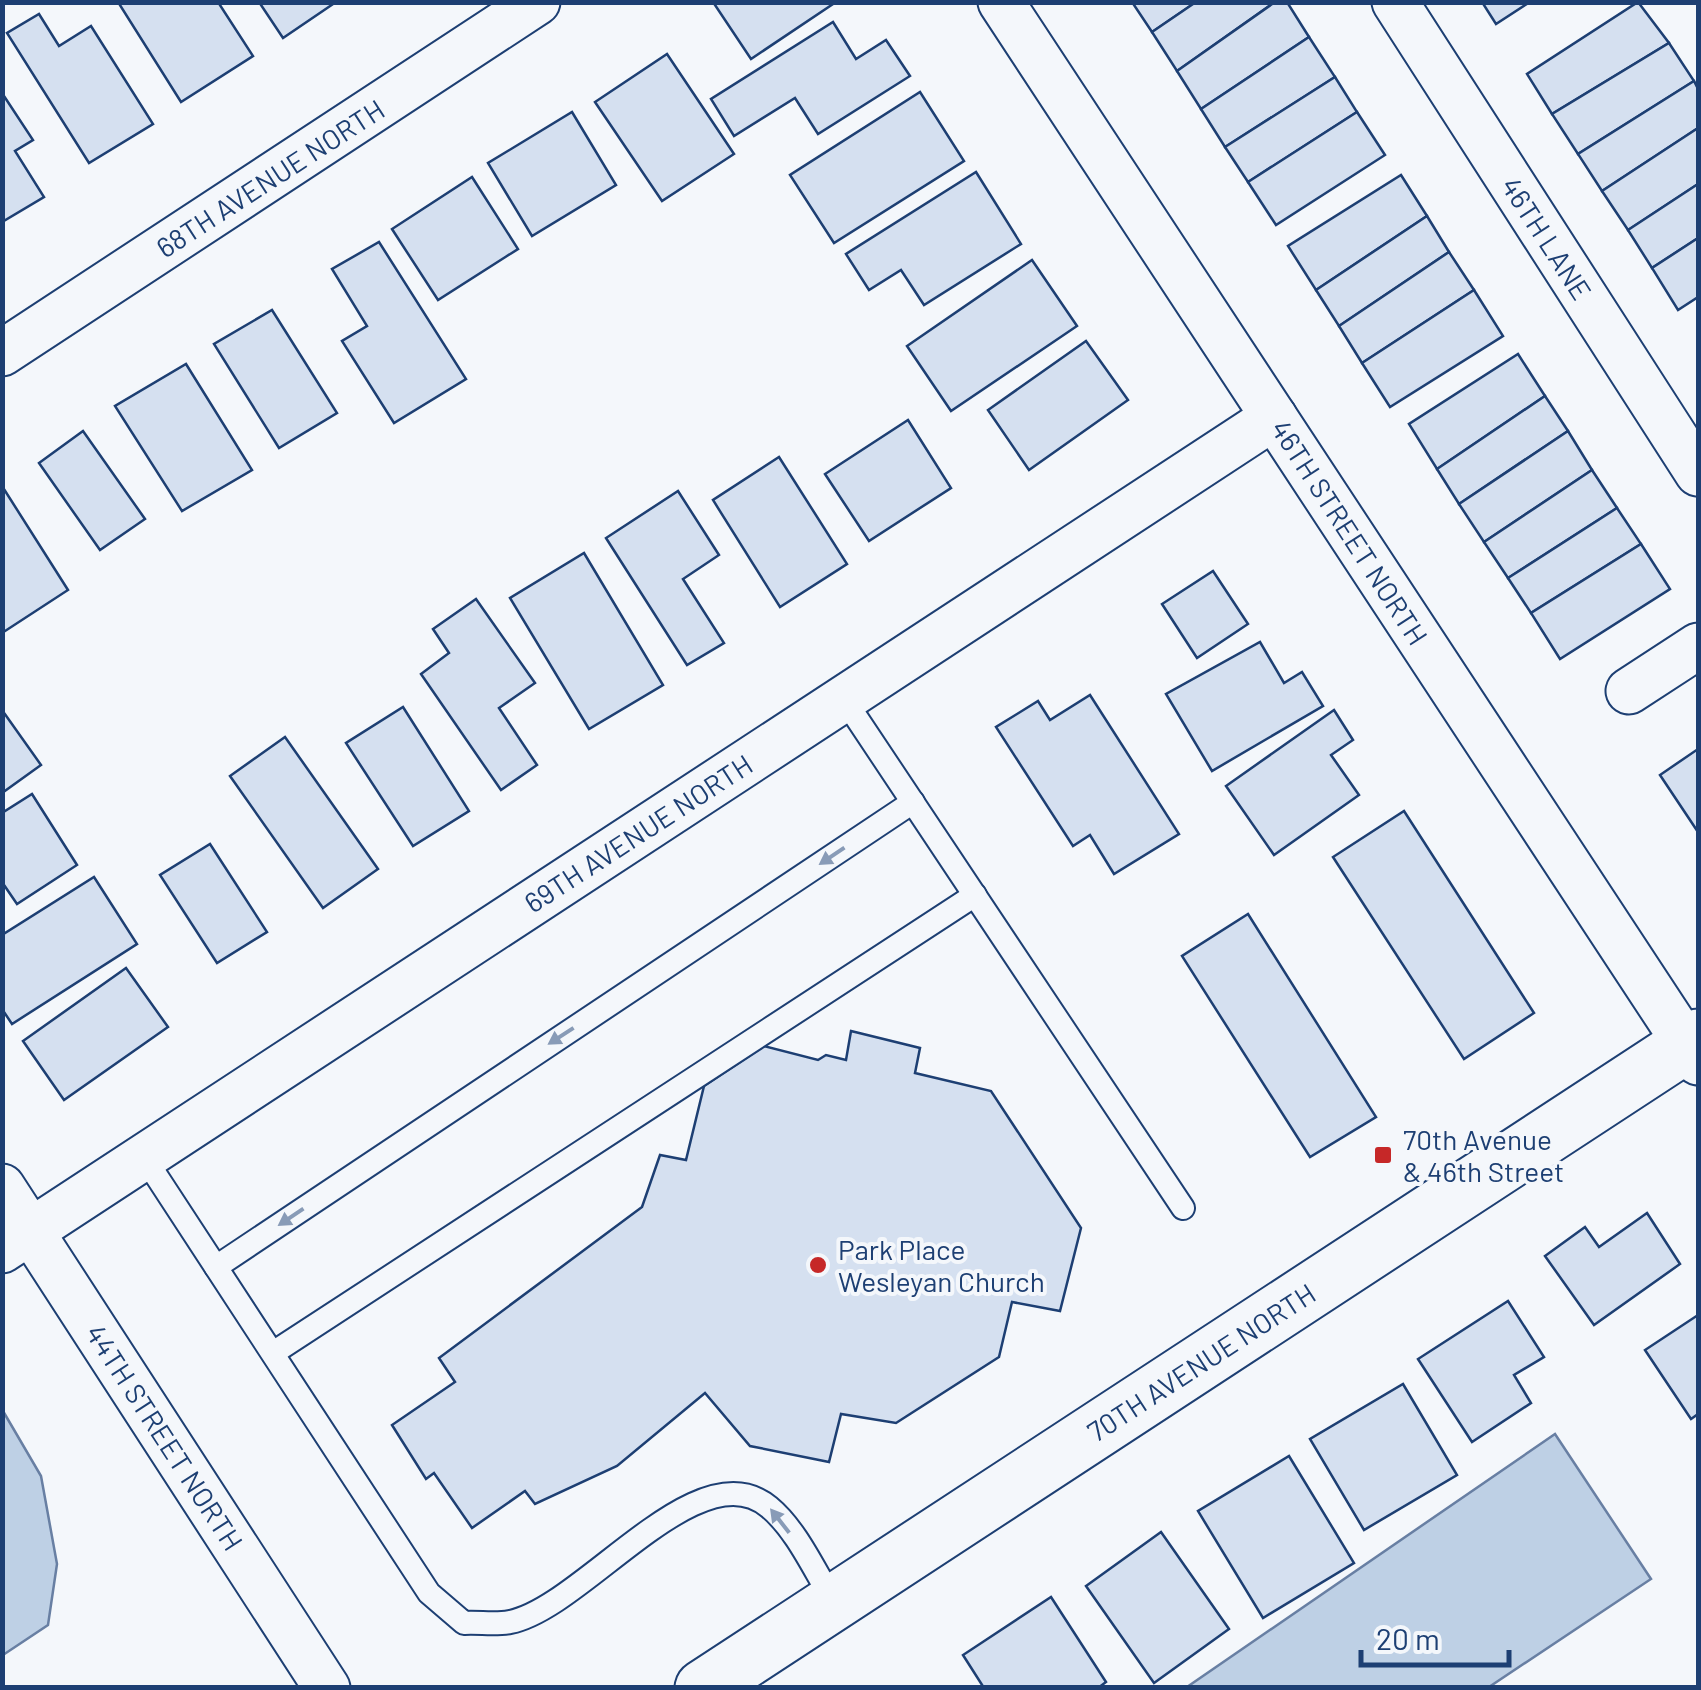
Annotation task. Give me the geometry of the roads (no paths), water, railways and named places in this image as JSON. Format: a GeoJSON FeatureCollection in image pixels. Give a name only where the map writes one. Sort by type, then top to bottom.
{"type":"FeatureCollection","features":[{"type":"Feature","properties":{"kind":"street","name":"68TH AVENUE NORTH"},"geometry":{"type":"LineString","coordinates":[[2,353],[537,2]]}},
{"type":"Feature","properties":{"kind":"street","name":"46TH STREET NORTH"},"geometry":{"type":"LineString","coordinates":[[1001,2],[1695,1048]]}},
{"type":"Feature","properties":{"kind":"street","name":"46TH LANE"},"geometry":{"type":"LineString","coordinates":[[1394,2],[1698,473]]}},
{"type":"Feature","properties":{"kind":"street","name":"69TH AVENUE NORTH"},"geometry":{"type":"LineString","coordinates":[[17,1240],[1274,417]]}},
{"type":"Feature","properties":{"kind":"street"},"geometry":{"type":"LineString","coordinates":[[1629,691],[1698,646]]}},
{"type":"Feature","properties":{"kind":"street","name":"70TH AVENUE NORTH"},"geometry":{"type":"LineString","coordinates":[[703,1688],[1695,1048]]}},
{"type":"Feature","properties":{"kind":"street","name":"44TH STREET NORTH"},"geometry":{"type":"LineString","coordinates":[[2,1186],[17,1240],[328,1688]]}},
{"type":"Feature","properties":{"kind":"lane"},"geometry":{"type":"LineString","coordinates":[[844,699],[1183,1208]]}},
{"type":"Feature","properties":{"kind":"lane"},"geometry":{"type":"LineString","coordinates":[[216,1267],[912,802]]}},
{"type":"Feature","properties":{"kind":"lane"},"geometry":{"type":"LineString","coordinates":[[273,1353],[975,895]]}},
{"type":"Feature","properties":{"kind":"lane"},"geometry":{"type":"LineString","coordinates":[[144,1157],[430,1593],[464,1622],[512,1622],[567,1592],[698,1498],[733,1492],[768,1506],[834,1602]]}},
{"type":"Feature","properties":{"kind":"water"},"geometry":{"type":"Polygon","coordinates":[[[3,1411],[41,1476],[57,1564],[48,1625],[3,1655],[3,1411]]]}},
{"type":"Feature","properties":{"kind":"water"},"geometry":{"type":"Polygon","coordinates":[[[1555,1434],[1651,1579],[1489,1687],[1187,1687],[1555,1434]]]}},
{"type":"Feature","properties":{"kind":"place","name":"70th Avenue & 46th Street"},"geometry":{"type":"Point","coordinates":[1383,1155]}},
{"type":"Feature","properties":{"kind":"place","name":"Park Place Wesleyan Church"},"geometry":{"type":"Point","coordinates":[818,1265]}}]}
